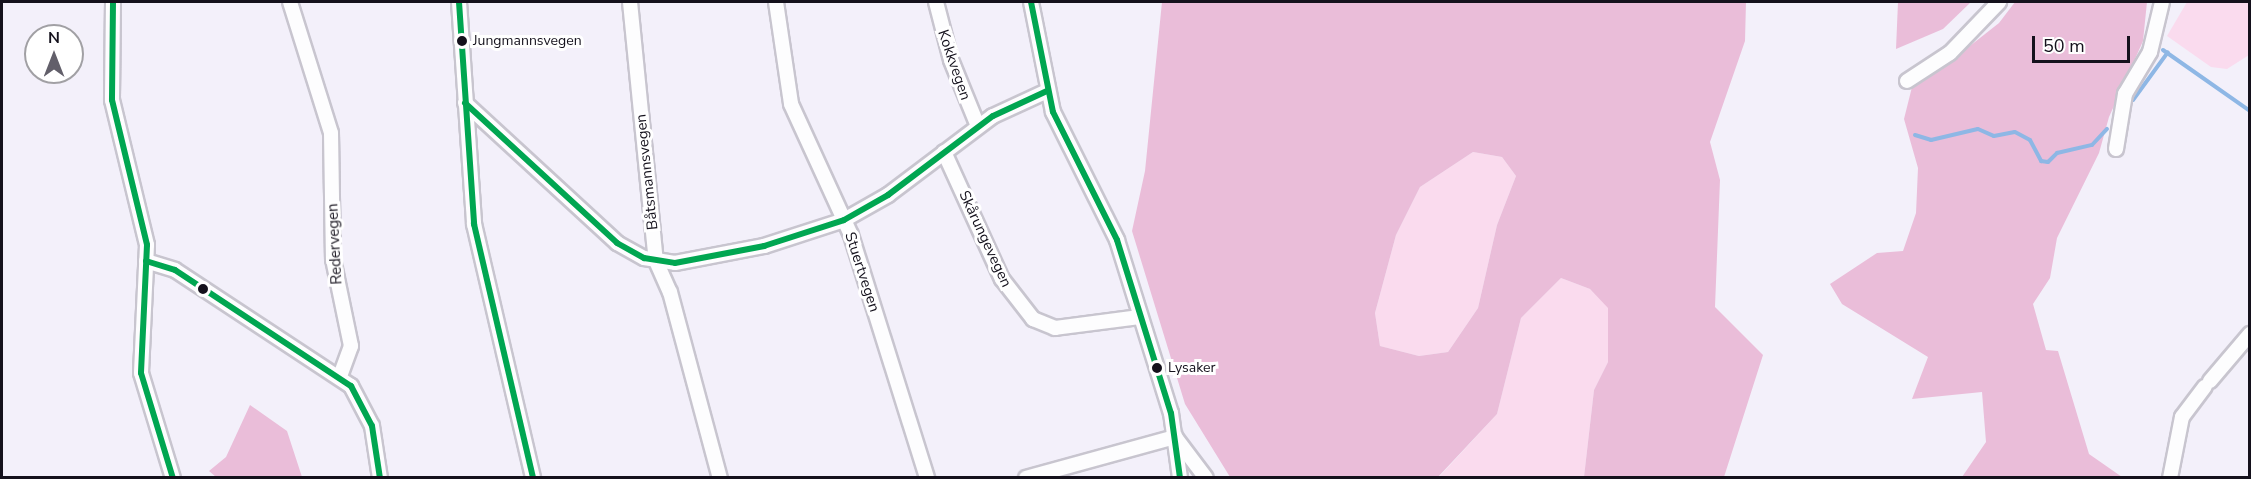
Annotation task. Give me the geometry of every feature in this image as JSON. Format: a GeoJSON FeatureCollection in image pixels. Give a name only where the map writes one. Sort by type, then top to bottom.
{"type":"FeatureCollection","features":[{"type":"Feature","properties":{"kind":"street"},"geometry":{"type":"LineString","coordinates":[[113,2],[112,100],[141,207],[146,261],[141,373],[173,477]]}},
{"type":"Feature","properties":{"kind":"street","name":"Redervegen"},"geometry":{"type":"LineString","coordinates":[[291,2],[331,134],[333,259],[351,346],[340,377]]}},
{"type":"Feature","properties":{"kind":"street"},"geometry":{"type":"LineString","coordinates":[[459,2],[474,224],[533,477]]}},
{"type":"Feature","properties":{"kind":"street","name":"Båtsmannsvegen"},"geometry":{"type":"LineString","coordinates":[[630,2],[656,261],[670,292],[720,477]]}},
{"type":"Feature","properties":{"kind":"street","name":"Stuertvegen"},"geometry":{"type":"LineString","coordinates":[[776,2],[791,104],[844,220],[927,477]]}},
{"type":"Feature","properties":{"kind":"street","name":"Kokkvegen"},"geometry":{"type":"LineString","coordinates":[[936,2],[951,60],[978,126]]}},
{"type":"Feature","properties":{"kind":"street"},"geometry":{"type":"LineString","coordinates":[[1031,2],[1047,91],[1058,123],[1110,220],[1175,437],[1180,477]]}},
{"type":"Feature","properties":{"kind":"street"},"geometry":{"type":"LineString","coordinates":[[1907,81],[1950,53],[1999,2]]}},
{"type":"Feature","properties":{"kind":"street"},"geometry":{"type":"LineString","coordinates":[[2116,149],[2125,94],[2150,52],[2162,2]]}},
{"type":"Feature","properties":{"kind":"street"},"geometry":{"type":"LineString","coordinates":[[465,103],[604,233],[656,261],[710,259],[844,220],[978,126],[1047,91]]}},
{"type":"Feature","properties":{"kind":"street","name":"Skårungevegen"},"geometry":{"type":"LineString","coordinates":[[944,152],[1002,279],[1033,319],[1055,328],[1140,317]]}},
{"type":"Feature","properties":{"kind":"street"},"geometry":{"type":"LineString","coordinates":[[146,261],[175,270],[340,377],[367,412],[380,477]]}},
{"type":"Feature","properties":{"kind":"street"},"geometry":{"type":"LineString","coordinates":[[2170,477],[2182,417],[2250,334]]}},
{"type":"Feature","properties":{"kind":"street"},"geometry":{"type":"LineString","coordinates":[[1026,477],[1063,472],[1175,437]]}},
{"type":"Feature","properties":{"kind":"street"},"geometry":{"type":"LineString","coordinates":[[1175,437],[1206,477]]}},
{"type":"Feature","properties":{"kind":"shaded area"},"geometry":{"type":"Polygon","coordinates":[[[1162,2],[1746,2],[1745,41],[1710,142],[1720,180],[1715,307],[1763,355],[1724,477],[1584,477],[1594,390],[1608,362],[1608,308],[1590,289],[1561,278],[1521,318],[1497,414],[1438,477],[1230,477],[1185,404],[1132,231],[1145,171],[1162,2]],[[1473,152],[1420,187],[1396,235],[1375,313],[1380,346],[1419,356],[1448,352],[1478,308],[1497,225],[1516,176],[1502,157],[1473,152]]]}},
{"type":"Feature","properties":{"kind":"shaded area"},"geometry":{"type":"Polygon","coordinates":[[[1898,2],[1971,2],[1943,29],[1896,49],[1898,2]]]}},
{"type":"Feature","properties":{"kind":"shaded area"},"geometry":{"type":"Polygon","coordinates":[[[2015,2],[2147,2],[2143,41],[2109,117],[2099,153],[2057,238],[2050,278],[2033,304],[2046,350],[2058,351],[2089,454],[2122,477],[1962,477],[1986,442],[1982,392],[1912,399],[1928,357],[1842,304],[1830,284],[1877,253],[1903,251],[1916,213],[1918,168],[1904,119],[1913,83],[1952,60],[1999,23],[2015,2]]]}},
{"type":"Feature","properties":{"kind":"shaded area"},"geometry":{"type":"Polygon","coordinates":[[[2187,2],[2249,2],[2249,55],[2227,69],[2211,67],[2167,36],[2187,2]]]}},
{"type":"Feature","properties":{"kind":"shaded area"},"geometry":{"type":"Polygon","coordinates":[[[1473,152],[1502,157],[1516,176],[1497,225],[1478,308],[1448,352],[1419,356],[1380,346],[1375,313],[1396,235],[1420,187],[1473,152]]]}},
{"type":"Feature","properties":{"kind":"shaded area"},"geometry":{"type":"Polygon","coordinates":[[[1561,278],[1590,289],[1608,307],[1608,362],[1594,390],[1584,477],[1438,478],[1497,414],[1521,318],[1561,278]]]}},
{"type":"Feature","properties":{"kind":"shaded area"},"geometry":{"type":"Polygon","coordinates":[[[250,405],[287,431],[302,477],[216,477],[209,471],[226,457],[250,405]]]}},
{"type":"Feature","properties":{"kind":"waterway"},"geometry":{"type":"LineString","coordinates":[[2163,50],[2250,111]]}},
{"type":"Feature","properties":{"kind":"waterway"},"geometry":{"type":"LineString","coordinates":[[2133,100],[2168,52]]}},
{"type":"Feature","properties":{"kind":"waterway"},"geometry":{"type":"LineString","coordinates":[[1915,135],[1931,140],[1978,129],[1994,136],[2015,132],[2030,140],[2041,161],[2048,162],[2057,153],[2092,145],[2107,129]]}},
{"type":"Feature","properties":{"kind":"transit line"},"geometry":{"type":"LineString","coordinates":[[113,2],[112,100],[147,245],[141,373],[173,478]]}},
{"type":"Feature","properties":{"kind":"transit line"},"geometry":{"type":"LineString","coordinates":[[459,2],[474,224],[533,478]]}},
{"type":"Feature","properties":{"kind":"transit line"},"geometry":{"type":"LineString","coordinates":[[1031,2],[1053,112],[1117,240],[1171,413],[1180,478]]}},
{"type":"Feature","properties":{"kind":"transit line"},"geometry":{"type":"LineString","coordinates":[[465,103],[617,243],[644,258],[675,263],[764,246],[844,220],[888,195],[993,116],[1047,91]]}},
{"type":"Feature","properties":{"kind":"transit line"},"geometry":{"type":"LineString","coordinates":[[146,261],[175,270],[351,386],[372,426],[380,478]]}},
{"type":"Feature","properties":{"kind":"place","name":"Jungmannsvegen"},"geometry":{"type":"Point","coordinates":[462,41]}},
{"type":"Feature","properties":{"kind":"place","name":"Lysaker"},"geometry":{"type":"Point","coordinates":[1157,368]}}]}
